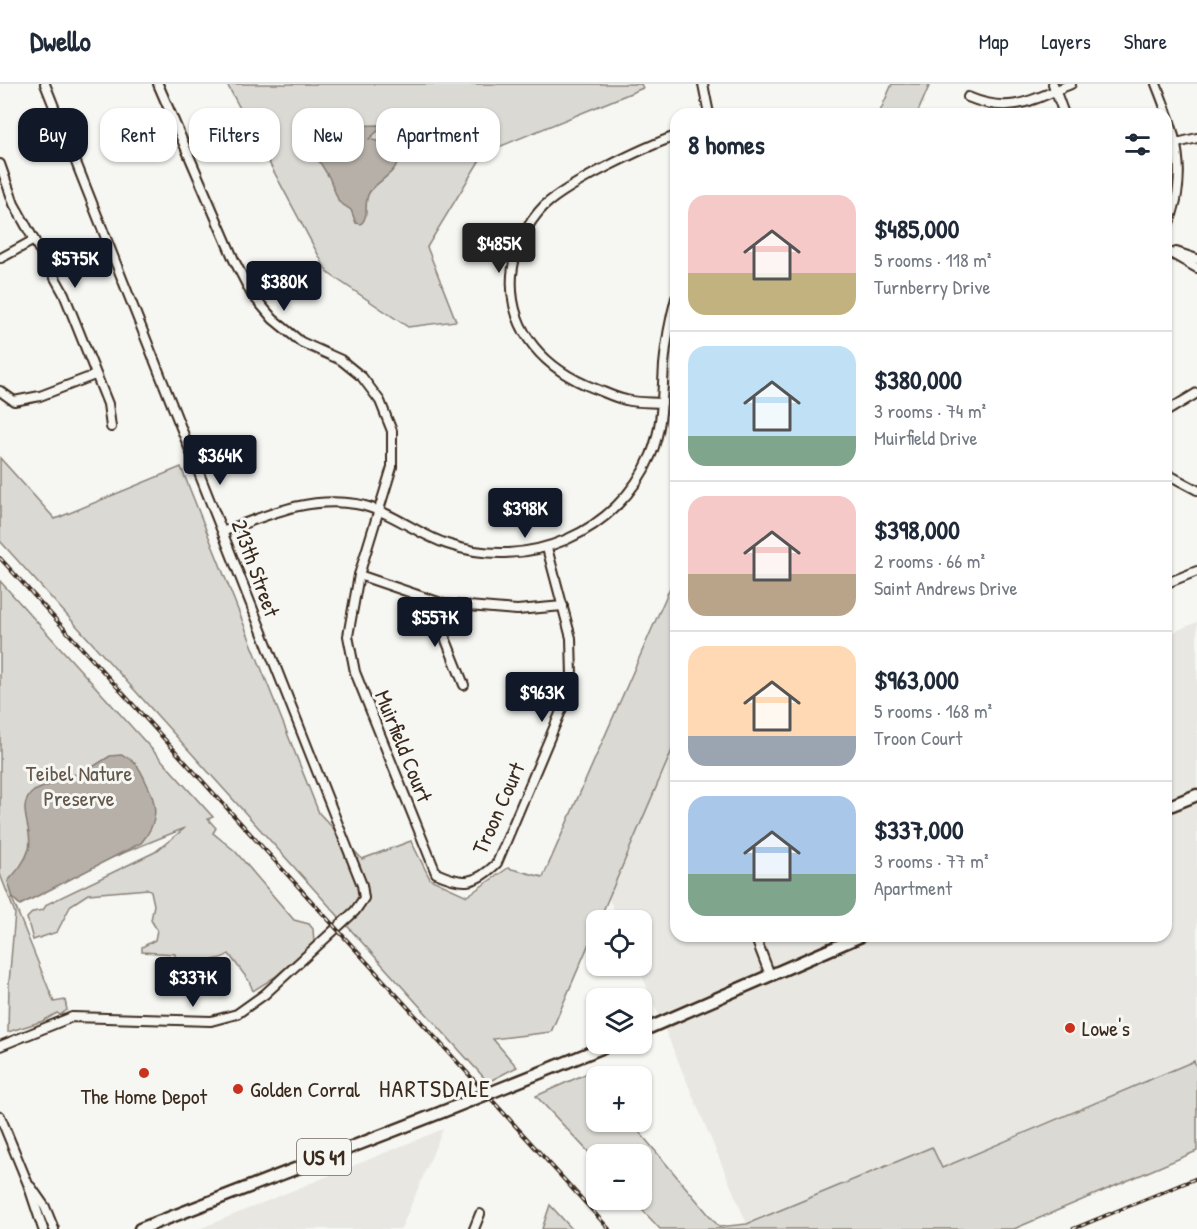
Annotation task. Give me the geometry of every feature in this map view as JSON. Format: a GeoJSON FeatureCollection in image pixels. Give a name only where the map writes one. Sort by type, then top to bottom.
{"type":"FeatureCollection","features":[{"type":"Feature","properties":{"kind":"highway"},"geometry":{"type":"LineString","coordinates":[[1172,805],[1197,795]]}},
{"type":"Feature","properties":{"kind":"highway"},"geometry":{"type":"LineString","coordinates":[[652,1027],[847,942]]}},
{"type":"Feature","properties":{"kind":"highway","name":"US 41"},"geometry":{"type":"LineString","coordinates":[[140,1229],[586,1054]]}},
{"type":"Feature","properties":{"kind":"street","name":"213th Street"},"geometry":{"type":"LineString","coordinates":[[0,1047],[72,1017],[211,1021],[237,1014],[250,1007],[273,987],[355,911],[364,898],[362,885],[224,531],[45,84]]}},
{"type":"Feature","properties":{"kind":"street","name":"Muirfield Court"},"geometry":{"type":"LineString","coordinates":[[158,84],[234,260],[252,293],[273,319],[301,342],[341,360],[362,377],[380,401],[392,431],[392,466],[359,575],[348,636],[355,672],[436,873],[451,879]]}},
{"type":"Feature","properties":{"kind":"street"},"geometry":{"type":"LineString","coordinates":[[703,84],[708,108]]}},
{"type":"Feature","properties":{"kind":"street"},"geometry":{"type":"LineString","coordinates":[[968,97],[993,106],[1006,107],[1054,87],[1071,84]]}},
{"type":"Feature","properties":{"kind":"street"},"geometry":{"type":"LineString","coordinates":[[1156,84],[1165,108]]}},
{"type":"Feature","properties":{"kind":"street"},"geometry":{"type":"LineString","coordinates":[[1054,87],[1062,108]]}},
{"type":"Feature","properties":{"kind":"street"},"geometry":{"type":"LineString","coordinates":[[1172,127],[1178,143],[1178,193],[1172,212]]}},
{"type":"Feature","properties":{"kind":"street"},"geometry":{"type":"LineString","coordinates":[[662,403],[626,400],[577,382],[557,371],[532,348],[516,317],[511,290],[513,267],[519,244],[544,207],[561,193],[658,142],[670,138]]}},
{"type":"Feature","properties":{"kind":"street"},"geometry":{"type":"LineString","coordinates":[[1178,143],[1197,138]]}},
{"type":"Feature","properties":{"kind":"street"},"geometry":{"type":"LineString","coordinates":[[0,164],[14,204],[64,294],[108,404],[111,427]]}},
{"type":"Feature","properties":{"kind":"street"},"geometry":{"type":"LineString","coordinates":[[1,258],[34,240]]}},
{"type":"Feature","properties":{"kind":"street"},"geometry":{"type":"LineString","coordinates":[[1172,252],[1197,259]]}},
{"type":"Feature","properties":{"kind":"street"},"geometry":{"type":"LineString","coordinates":[[1172,253],[1197,268]]}},
{"type":"Feature","properties":{"kind":"street"},"geometry":{"type":"LineString","coordinates":[[224,531],[267,514],[306,504],[341,502],[380,510],[447,544],[471,550],[495,553],[547,548],[591,527],[628,493],[651,454],[662,403],[670,320]]}},
{"type":"Feature","properties":{"kind":"street"},"geometry":{"type":"LineString","coordinates":[[0,391],[14,401],[40,396],[95,375]]}},
{"type":"Feature","properties":{"kind":"street"},"geometry":{"type":"LineString","coordinates":[[1172,408],[1197,393]]}},
{"type":"Feature","properties":{"kind":"street"},"geometry":{"type":"LineString","coordinates":[[1172,476],[1197,489]]}},
{"type":"Feature","properties":{"kind":"street","name":"Troon Court"},"geometry":{"type":"LineString","coordinates":[[451,879],[466,882],[486,875],[497,863],[564,704],[572,676],[571,638],[547,548]]}},
{"type":"Feature","properties":{"kind":"street"},"geometry":{"type":"LineString","coordinates":[[1172,581],[1197,571]]}},
{"type":"Feature","properties":{"kind":"street"},"geometry":{"type":"LineString","coordinates":[[359,575],[444,604],[517,610],[563,606]]}},
{"type":"Feature","properties":{"kind":"street"},"geometry":{"type":"LineString","coordinates":[[444,604],[442,630],[464,685]]}},
{"type":"Feature","properties":{"kind":"street"},"geometry":{"type":"LineString","coordinates":[[757,942],[770,975]]}},
{"type":"Feature","properties":{"kind":"street"},"geometry":{"type":"LineString","coordinates":[[0,1116],[28,1184],[43,1229]]}},
{"type":"Feature","properties":{"kind":"street"},"geometry":{"type":"LineString","coordinates":[[28,1184],[45,1207],[54,1229]]}},
{"type":"Feature","properties":{"kind":"street"},"geometry":{"type":"LineString","coordinates":[[474,1229],[480,1214]]}},
{"type":"Feature","properties":{"kind":"shaded area"},"geometry":{"type":"Polygon","coordinates":[[[364,125],[376,125],[376,133],[369,139],[376,141],[376,162],[397,162],[395,168],[369,193],[364,221],[361,224],[356,223],[351,210],[339,202],[329,177],[320,162],[364,162],[364,125]]]}},
{"type":"Feature","properties":{"kind":"shaded area"},"geometry":{"type":"Polygon","coordinates":[[[1197,622],[1197,1069],[1193,1061],[941,1168],[932,1147],[747,1224],[652,999],[652,988],[647,988],[642,976],[652,976],[652,910],[614,910],[608,897],[670,755],[670,942],[1172,942],[1172,633],[1197,622]]]}},
{"type":"Feature","properties":{"kind":"shaded area"},"geometry":{"type":"Polygon","coordinates":[[[121,755],[137,766],[153,798],[154,821],[147,835],[141,843],[20,905],[13,898],[8,881],[18,870],[29,849],[30,841],[25,810],[28,797],[34,791],[91,768],[110,756],[121,755]]]}},
{"type":"Feature","properties":{"kind":"shaded area"},"geometry":{"type":"Polygon","coordinates":[[[443,1129],[401,1229],[199,1229],[443,1129]]]}},
{"type":"Feature","properties":{"kind":"green space"},"geometry":{"type":"Polygon","coordinates":[[[227,84],[641,84],[643,88],[500,146],[500,108],[376,108],[376,162],[479,162],[427,247],[456,321],[408,327],[328,273],[269,162],[280,162],[280,108],[240,108],[227,84]]]}},
{"type":"Feature","properties":{"kind":"green space"},"geometry":{"type":"Polygon","coordinates":[[[892,84],[930,84],[920,108],[882,108],[892,84]]]}},
{"type":"Feature","properties":{"kind":"green space"},"geometry":{"type":"Polygon","coordinates":[[[0,458],[55,519],[181,467],[319,813],[362,859],[411,841],[430,879],[467,896],[508,868],[543,877],[670,588],[670,755],[603,910],[586,910],[586,951],[551,1032],[493,1039],[517,1067],[488,1082],[0,541],[0,458]]]}},
{"type":"Feature","properties":{"kind":"green space","name":"Teibel Nature Preserve"},"geometry":{"type":"Polygon","coordinates":[[[0,581],[213,817],[208,819],[216,828],[213,833],[235,851],[294,920],[309,924],[313,929],[314,943],[275,977],[253,991],[249,981],[229,954],[217,959],[196,960],[175,959],[175,954],[142,952],[142,947],[155,940],[157,930],[151,920],[154,905],[151,891],[148,889],[88,894],[71,905],[57,932],[33,940],[27,918],[33,912],[43,910],[47,904],[155,852],[185,828],[12,898],[54,1002],[65,1000],[67,1010],[60,1015],[57,1013],[43,1021],[8,1032],[9,983],[15,913],[0,874],[0,581]]]}},
{"type":"Feature","properties":{"kind":"green space"},"geometry":{"type":"Polygon","coordinates":[[[1194,1061],[1197,1069],[1197,1151],[1014,1229],[660,1229],[642,1210],[652,1210],[652,1147],[719,1227],[747,1224],[932,1147],[942,1168],[1194,1061]]]}},
{"type":"Feature","properties":{"kind":"green space"},"geometry":{"type":"Polygon","coordinates":[[[586,1074],[586,1132],[639,1132],[649,1144],[586,1144],[586,1149],[536,1096],[586,1074]]]}},
{"type":"Feature","properties":{"kind":"green space"},"geometry":{"type":"Polygon","coordinates":[[[550,1205],[572,1229],[542,1229],[550,1205]]]}},
{"type":"Feature","properties":{"kind":"railway"},"geometry":{"type":"LineString","coordinates":[[0,558],[609,1229]]}},
{"type":"Feature","properties":{"kind":"railway"},"geometry":{"type":"LineString","coordinates":[[1073,1229],[1197,1178]]}},
{"type":"Feature","properties":{"kind":"place","name":"Lowe's"},"geometry":{"type":"Point","coordinates":[1070,1028]}},
{"type":"Feature","properties":{"kind":"place","name":"The Home Depot"},"geometry":{"type":"Point","coordinates":[144,1073]}},
{"type":"Feature","properties":{"kind":"place","name":"Golden Corral"},"geometry":{"type":"Point","coordinates":[238,1089]}},
{"type":"Feature","properties":{"kind":"district","name":"HARTSDALE"},"geometry":{"type":"Point","coordinates":[435,1088]}}]}
